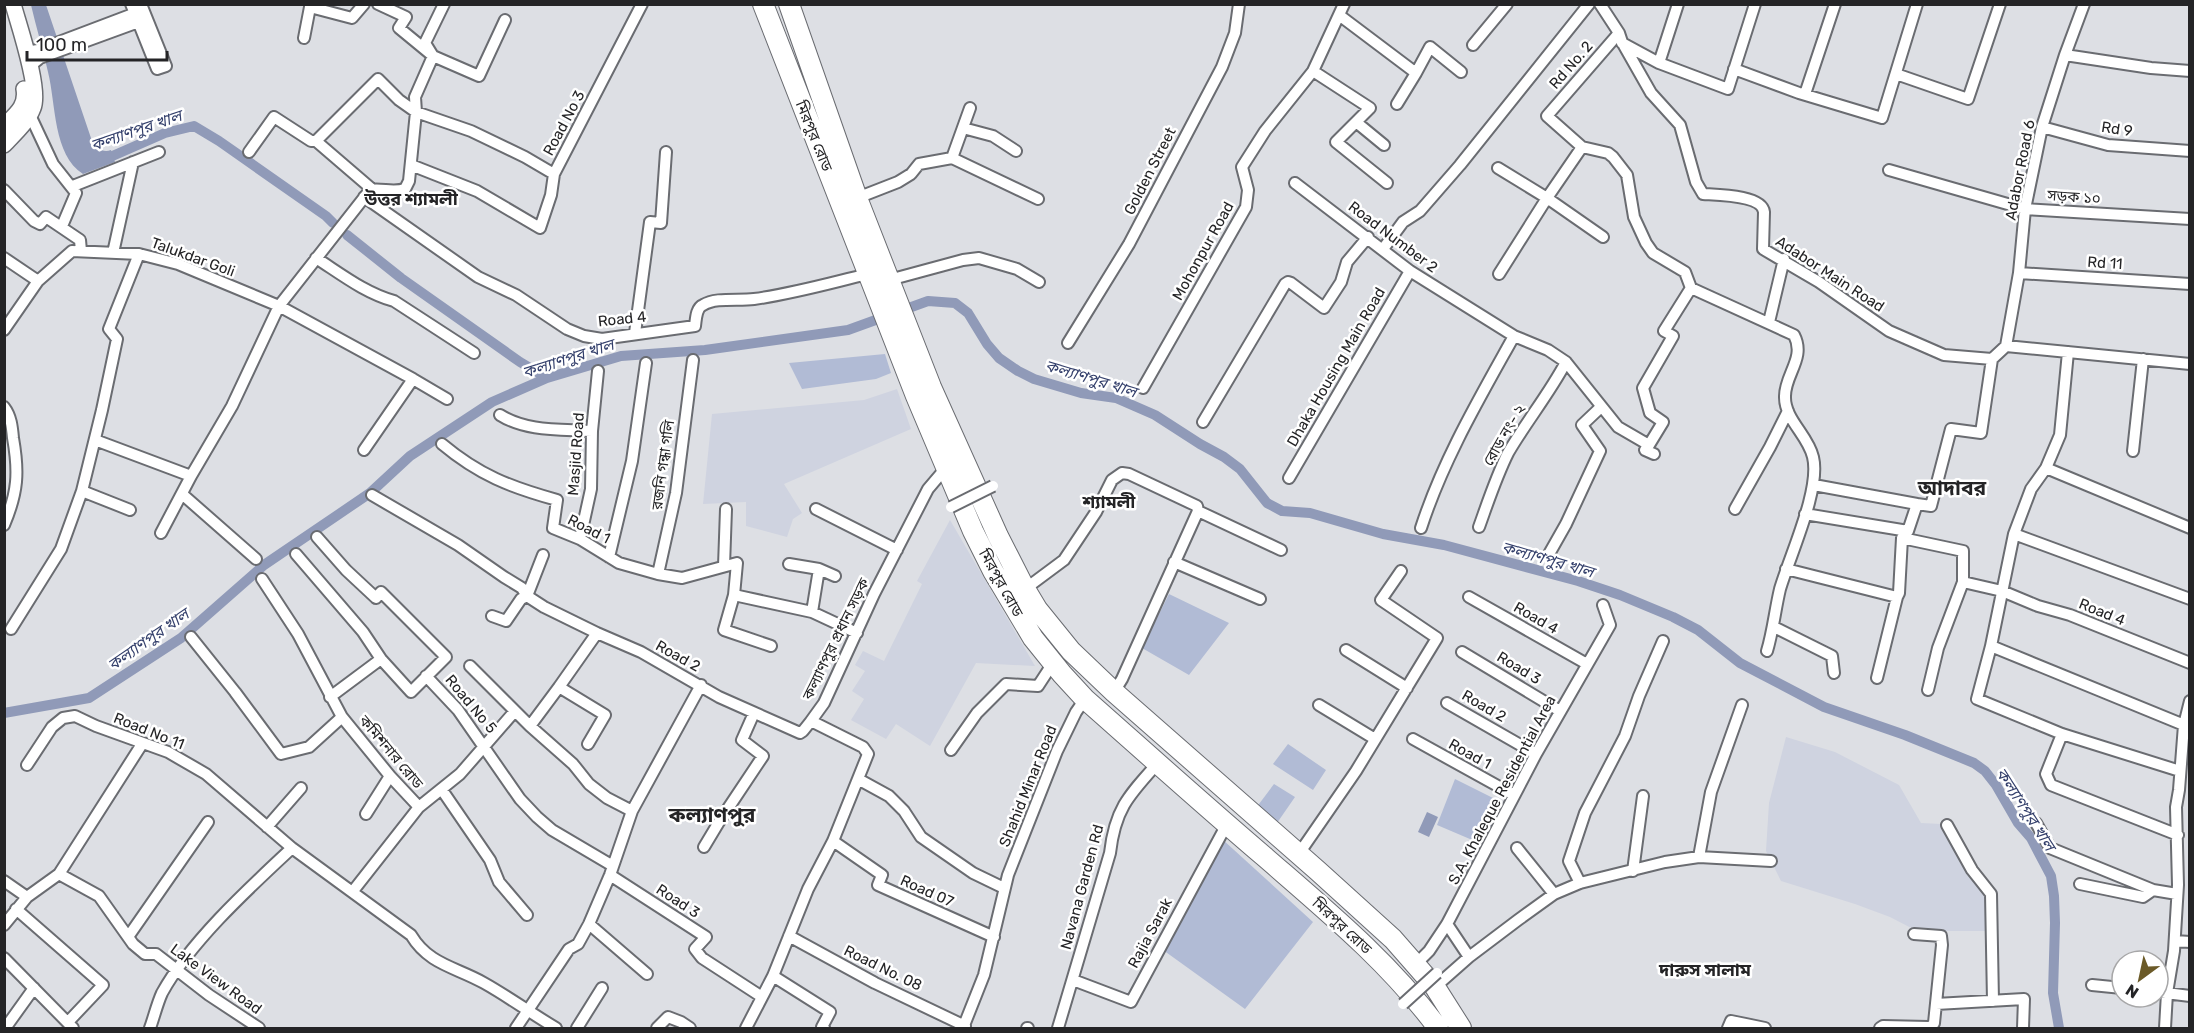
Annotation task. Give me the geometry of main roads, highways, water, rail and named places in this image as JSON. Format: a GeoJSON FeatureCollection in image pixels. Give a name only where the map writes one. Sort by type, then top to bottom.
{"type":"FeatureCollection","features":[{"type":"Feature","properties":{"kind":"highway","name":"মিরপুর রোড"},"geometry":{"type":"LineString","coordinates":[[763,4],[868,274],[887,289]]}},
{"type":"Feature","properties":{"kind":"highway","name":"মিরপুর রোড"},"geometry":{"type":"LineString","coordinates":[[792,11],[857,198],[945,469],[993,571],[1033,638],[1085,699],[1329,913],[1397,979],[1421,1005],[1438,1029]]}},
{"type":"Feature","properties":{"kind":"highway"},"geometry":{"type":"LineString","coordinates":[[774,36],[792,11]]}},
{"type":"Feature","properties":{"kind":"highway"},"geometry":{"type":"LineString","coordinates":[[785,63],[806,54]]}},
{"type":"Feature","properties":{"kind":"highway","name":"মিরপুর রোড"},"geometry":{"type":"LineString","coordinates":[[901,333],[931,387],[985,508],[1037,609],[1071,651],[1114,692],[1393,939],[1415,965],[1436,980],[1461,1029]]}},
{"type":"Feature","properties":{"kind":"highway"},"geometry":{"type":"LineString","coordinates":[[1397,979],[1415,965]]}},
{"type":"Feature","properties":{"kind":"waterway","name":"কল্যাণপুর খাল"},"geometry":{"type":"LineString","coordinates":[[101,161],[165,133],[194,126],[219,141],[333,223]]}},
{"type":"Feature","properties":{"kind":"waterway"},"geometry":{"type":"LineString","coordinates":[[347,235],[401,278],[520,362],[547,378]]}},
{"type":"Feature","properties":{"kind":"waterway","name":"কল্যাণপুর খাল"},"geometry":{"type":"LineString","coordinates":[[4,713],[89,698],[181,638],[264,565],[370,493],[410,456],[492,402],[547,378],[621,356],[705,350],[848,330],[928,301],[955,303],[968,313],[987,344],[999,358],[1018,371],[1034,379],[1081,393],[1116,398],[1155,415],[1240,469],[1267,503],[1282,511],[1310,513],[1383,534],[1444,545],[1578,581],[1620,595],[1698,630],[1740,663],[1824,707],[1905,735],[1974,763],[1985,771],[1996,785],[2018,823],[2031,838],[2051,876],[2055,923],[2053,993],[2059,1028]]}},
{"type":"Feature","properties":{"kind":"district","name":"উত্তর শ্যামলী"},"geometry":{"type":"Point","coordinates":[411,199]}},
{"type":"Feature","properties":{"kind":"district","name":"আদাবর"},"geometry":{"type":"Point","coordinates":[1952,488]}},
{"type":"Feature","properties":{"kind":"district","name":"শ্যামলী"},"geometry":{"type":"Point","coordinates":[1109,502]}},
{"type":"Feature","properties":{"kind":"district","name":"কল্যাণপুর"},"geometry":{"type":"Point","coordinates":[712,815]}},
{"type":"Feature","properties":{"kind":"district","name":"দারুস সালাম"},"geometry":{"type":"Point","coordinates":[1705,970]}}]}
